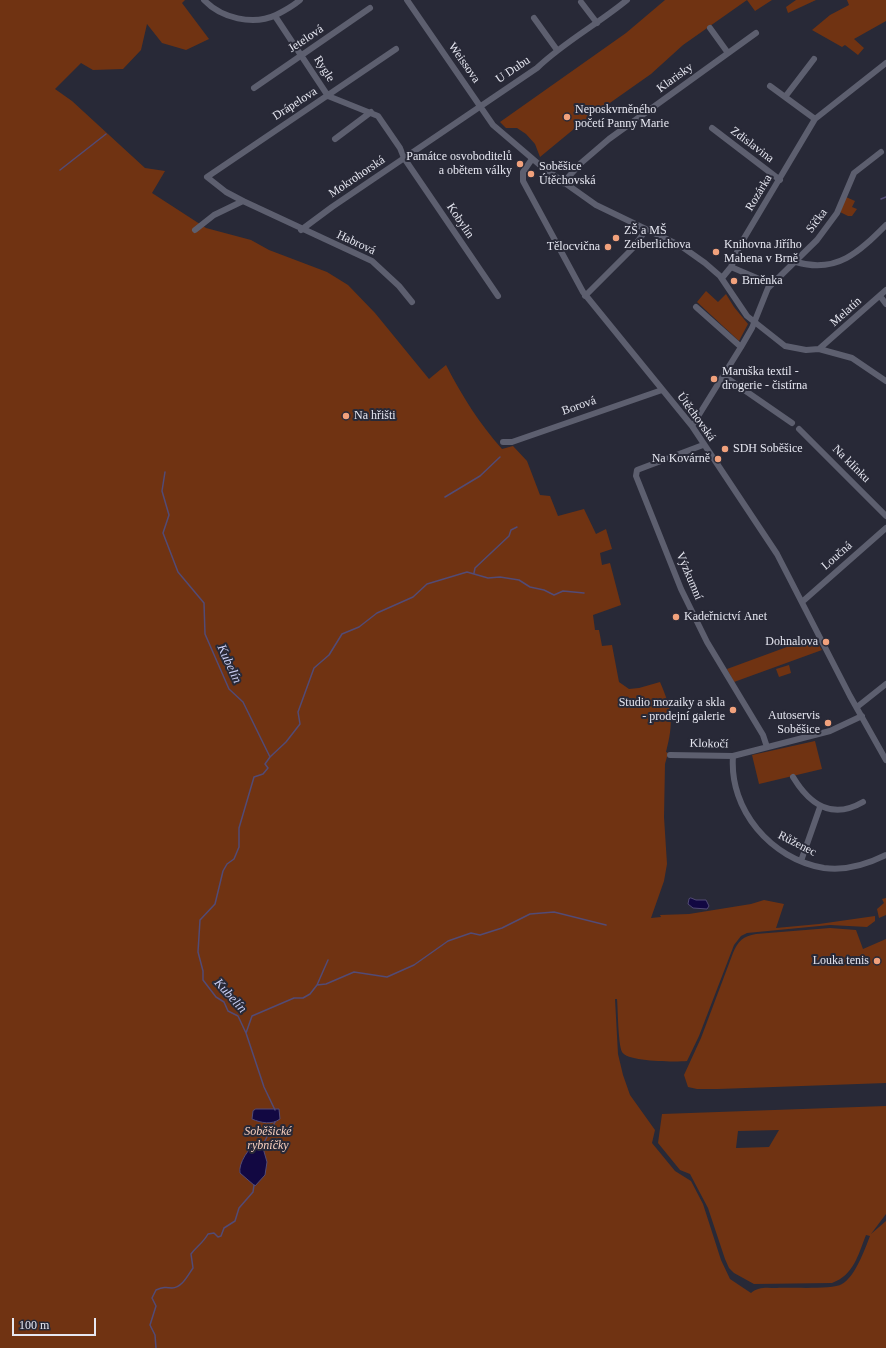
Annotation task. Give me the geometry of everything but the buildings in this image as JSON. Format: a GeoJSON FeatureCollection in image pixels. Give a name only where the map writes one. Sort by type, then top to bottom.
{"type":"FeatureCollection","features":[{"type":"Feature","properties":{"kind":"street"},"geometry":{"type":"LineString","coordinates":[[204,0],[214,9],[232,17],[261,19],[275,16],[300,0]]}},
{"type":"Feature","properties":{"kind":"street","name":"Weissova"},"geometry":{"type":"LineString","coordinates":[[407,0],[493,125],[532,159],[563,183],[596,205],[681,246],[714,270],[722,278],[742,310],[754,322],[785,346],[806,350],[819,349],[852,358],[886,381]]}},
{"type":"Feature","properties":{"kind":"street","name":"U Dubu"},"geometry":{"type":"LineString","coordinates":[[480,106],[537,68],[557,50],[597,23],[627,0]]}},
{"type":"Feature","properties":{"kind":"street"},"geometry":{"type":"LineString","coordinates":[[581,2],[597,23]]}},
{"type":"Feature","properties":{"kind":"street","name":"Jetelová"},"geometry":{"type":"LineString","coordinates":[[254,88],[370,8]]}},
{"type":"Feature","properties":{"kind":"street","name":"Rygle"},"geometry":{"type":"LineString","coordinates":[[275,16],[328,96],[378,116],[400,148],[404,158]]}},
{"type":"Feature","properties":{"kind":"street"},"geometry":{"type":"LineString","coordinates":[[534,18],[557,50]]}},
{"type":"Feature","properties":{"kind":"street"},"geometry":{"type":"LineString","coordinates":[[710,28],[728,53]]}},
{"type":"Feature","properties":{"kind":"street","name":"Klarisky"},"geometry":{"type":"LineString","coordinates":[[563,183],[581,162],[609,140],[756,33]]}},
{"type":"Feature","properties":{"kind":"street","name":"Drápelova"},"geometry":{"type":"LineString","coordinates":[[243,201],[226,192],[207,177],[396,49]]}},
{"type":"Feature","properties":{"kind":"street"},"geometry":{"type":"LineString","coordinates":[[785,97],[814,59]]}},
{"type":"Feature","properties":{"kind":"street","name":"Rozárka"},"geometry":{"type":"LineString","coordinates":[[722,278],[731,267],[740,245],[815,119],[886,63]]}},
{"type":"Feature","properties":{"kind":"street"},"geometry":{"type":"LineString","coordinates":[[770,86],[815,119]]}},
{"type":"Feature","properties":{"kind":"street","name":"Mokrohorská"},"geometry":{"type":"LineString","coordinates":[[301,230],[480,106]]}},
{"type":"Feature","properties":{"kind":"street"},"geometry":{"type":"LineString","coordinates":[[335,139],[371,112]]}},
{"type":"Feature","properties":{"kind":"street","name":"Zdislavina"},"geometry":{"type":"LineString","coordinates":[[712,128],[780,180]]}},
{"type":"Feature","properties":{"kind":"street","name":"Síčka"},"geometry":{"type":"LineString","coordinates":[[754,322],[770,284],[796,262],[829,225],[837,213],[854,173],[881,152]]}},
{"type":"Feature","properties":{"kind":"street","name":"Kobylín"},"geometry":{"type":"LineString","coordinates":[[404,158],[498,296]]}},
{"type":"Feature","properties":{"kind":"street","name":"Útěchovská"},"geometry":{"type":"LineString","coordinates":[[532,159],[523,172],[523,181],[585,296],[692,426],[703,445],[777,554],[886,760]]}},
{"type":"Feature","properties":{"kind":"street"},"geometry":{"type":"LineString","coordinates":[[195,230],[214,215],[243,201],[301,230]]}},
{"type":"Feature","properties":{"kind":"street"},"geometry":{"type":"LineString","coordinates":[[796,262],[814,266],[842,261],[858,251],[886,225]]}},
{"type":"Feature","properties":{"kind":"street","name":"Habrová"},"geometry":{"type":"LineString","coordinates":[[301,230],[372,261],[399,286],[412,302]]}},
{"type":"Feature","properties":{"kind":"street"},"geometry":{"type":"LineString","coordinates":[[585,296],[632,249],[646,230]]}},
{"type":"Feature","properties":{"kind":"street"},"geometry":{"type":"LineString","coordinates":[[731,267],[770,284]]}},
{"type":"Feature","properties":{"kind":"street","name":"Melatín"},"geometry":{"type":"LineString","coordinates":[[819,349],[886,290]]}},
{"type":"Feature","properties":{"kind":"street"},"geometry":{"type":"LineString","coordinates":[[880,296],[886,304]]}},
{"type":"Feature","properties":{"kind":"street"},"geometry":{"type":"LineString","coordinates":[[696,307],[741,347]]}},
{"type":"Feature","properties":{"kind":"street"},"geometry":{"type":"LineString","coordinates":[[692,426],[724,376],[754,322]]}},
{"type":"Feature","properties":{"kind":"street"},"geometry":{"type":"LineString","coordinates":[[724,376],[792,423]]}},
{"type":"Feature","properties":{"kind":"street","name":"Borová"},"geometry":{"type":"LineString","coordinates":[[503,442],[512,442],[662,390]]}},
{"type":"Feature","properties":{"kind":"street","name":"Na klínku"},"geometry":{"type":"LineString","coordinates":[[799,429],[886,516]]}},
{"type":"Feature","properties":{"kind":"street","name":"Výzkumní"},"geometry":{"type":"LineString","coordinates":[[703,445],[637,470],[636,476],[681,589],[704,636],[763,735],[767,747]]}},
{"type":"Feature","properties":{"kind":"street","name":"Loučná"},"geometry":{"type":"LineString","coordinates":[[802,602],[886,528]]}},
{"type":"Feature","properties":{"kind":"street"},"geometry":{"type":"LineString","coordinates":[[857,707],[886,684]]}},
{"type":"Feature","properties":{"kind":"street","name":"Klokočí"},"geometry":{"type":"LineString","coordinates":[[670,755],[733,756],[830,731],[862,716]]}},
{"type":"Feature","properties":{"kind":"street","name":"Růženec"},"geometry":{"type":"LineString","coordinates":[[733,756],[732,768],[737,792],[751,821],[759,832],[776,848],[801,861],[825,868],[844,867],[870,862],[886,855]]}},
{"type":"Feature","properties":{"kind":"street"},"geometry":{"type":"LineString","coordinates":[[793,777],[806,795],[820,807],[841,810],[863,802]]}},
{"type":"Feature","properties":{"kind":"street"},"geometry":{"type":"LineString","coordinates":[[801,861],[820,807]]}},
{"type":"Feature","properties":{"kind":"green space","name":"Soběšické rybníčky"},"geometry":{"type":"Polygon","coordinates":[[[0,0],[185,0],[182,3],[209,39],[186,50],[162,43],[147,24],[141,50],[123,69],[93,70],[81,63],[55,89],[72,101],[145,168],[165,171],[152,193],[206,228],[251,240],[269,250],[327,272],[348,285],[375,313],[429,379],[446,365],[471,409],[502,449],[513,446],[527,461],[540,495],[550,496],[558,516],[584,509],[596,534],[606,529],[612,549],[600,553],[602,565],[610,563],[621,605],[593,615],[595,630],[599,630],[602,646],[612,645],[619,682],[629,689],[639,688],[660,682],[667,701],[671,724],[666,752],[668,753],[665,764],[664,817],[667,864],[664,881],[651,918],[661,917],[660,915],[689,914],[751,904],[764,900],[784,904],[776,928],[819,924],[875,916],[875,921],[867,927],[830,925],[747,933],[741,936],[734,945],[699,1036],[687,1061],[642,1060],[633,1058],[622,1052],[619,1034],[617,999],[615,999],[618,1054],[623,1075],[630,1095],[655,1130],[652,1143],[675,1171],[691,1181],[703,1204],[721,1260],[730,1279],[751,1293],[757,1289],[764,1288],[821,1288],[842,1284],[855,1269],[870,1236],[866,1235],[858,1257],[850,1270],[832,1283],[754,1284],[734,1273],[729,1268],[725,1259],[708,1208],[690,1174],[680,1170],[658,1143],[662,1114],[886,1106],[886,1214],[871,1234],[886,1221],[886,1348],[0,1348],[0,0]],[[779,1130],[738,1131],[736,1148],[769,1147],[779,1130]]]}},
{"type":"Feature","properties":{"kind":"green space"},"geometry":{"type":"Polygon","coordinates":[[[665,0],[747,0],[683,45],[651,74],[580,124],[540,157],[535,144],[526,134],[517,128],[506,128],[500,122],[626,33],[665,0]]]}},
{"type":"Feature","properties":{"kind":"green space"},"geometry":{"type":"Polygon","coordinates":[[[747,0],[772,0],[755,11],[747,0]]]}},
{"type":"Feature","properties":{"kind":"green space"},"geometry":{"type":"Polygon","coordinates":[[[796,0],[816,0],[788,13],[786,7],[796,0]]]}},
{"type":"Feature","properties":{"kind":"green space"},"geometry":{"type":"Polygon","coordinates":[[[847,0],[886,0],[886,21],[854,39],[864,48],[858,55],[845,45],[842,47],[812,30],[830,15],[849,5],[847,0]]]}},
{"type":"Feature","properties":{"kind":"green space"},"geometry":{"type":"Polygon","coordinates":[[[846,197],[855,201],[852,207],[857,209],[852,216],[848,216],[840,212],[846,197]]]}},
{"type":"Feature","properties":{"kind":"green space"},"geometry":{"type":"Polygon","coordinates":[[[706,291],[718,302],[726,294],[734,307],[748,324],[739,341],[697,302],[706,291]]]}},
{"type":"Feature","properties":{"kind":"green space"},"geometry":{"type":"Polygon","coordinates":[[[814,637],[822,650],[734,682],[727,669],[814,637]]]}},
{"type":"Feature","properties":{"kind":"green space"},"geometry":{"type":"Polygon","coordinates":[[[789,665],[791,673],[779,677],[776,669],[789,665]]]}},
{"type":"Feature","properties":{"kind":"green space"},"geometry":{"type":"Polygon","coordinates":[[[815,741],[822,769],[759,784],[752,755],[815,741]]]}},
{"type":"Feature","properties":{"kind":"green space"},"geometry":{"type":"Polygon","coordinates":[[[886,898],[886,915],[879,918],[877,909],[884,903],[882,899],[886,898]]]}},
{"type":"Feature","properties":{"kind":"green space"},"geometry":{"type":"Polygon","coordinates":[[[830,928],[856,930],[863,949],[886,939],[886,1083],[718,1089],[697,1089],[688,1087],[684,1075],[701,1038],[733,953],[739,942],[748,936],[756,934],[830,928]]]}},
{"type":"Feature","properties":{"kind":"shaded area"},"geometry":{"type":"Polygon","coordinates":[[[691,898],[696,900],[706,900],[709,906],[707,909],[693,908],[688,904],[689,899],[691,898]]]}},
{"type":"Feature","properties":{"kind":"shaded area"},"geometry":{"type":"Polygon","coordinates":[[[256,1109],[279,1109],[280,1119],[274,1122],[259,1122],[252,1119],[253,1111],[256,1109]]]}},
{"type":"Feature","properties":{"kind":"shaded area"},"geometry":{"type":"Polygon","coordinates":[[[257,1144],[263,1148],[267,1162],[265,1175],[255,1186],[240,1173],[240,1169],[242,1160],[251,1148],[257,1144]]]}},
{"type":"Feature","properties":{"kind":"waterway"},"geometry":{"type":"LineString","coordinates":[[60,170],[106,134]]}},
{"type":"Feature","properties":{"kind":"waterway"},"geometry":{"type":"LineString","coordinates":[[881,199],[886,197]]}},
{"type":"Feature","properties":{"kind":"waterway"},"geometry":{"type":"LineString","coordinates":[[445,497],[480,476],[500,457]]}},
{"type":"Feature","properties":{"kind":"waterway","name":"Kubelín"},"geometry":{"type":"LineString","coordinates":[[165,472],[162,491],[169,515],[163,533],[178,572],[204,603],[205,634],[229,689],[243,702],[270,757],[265,764],[268,768],[263,774],[254,777],[239,828],[239,847],[234,859],[227,864],[223,871],[215,904],[200,920],[198,952],[203,971],[203,980],[216,997],[224,1002],[228,1011],[238,1016],[246,1033],[264,1087],[275,1110]]}},
{"type":"Feature","properties":{"kind":"waterway"},"geometry":{"type":"LineString","coordinates":[[474,573],[475,568],[509,536],[511,530],[517,527]]}},
{"type":"Feature","properties":{"kind":"waterway"},"geometry":{"type":"LineString","coordinates":[[270,757],[286,742],[300,724],[298,712],[314,668],[329,655],[342,634],[359,627],[377,613],[413,597],[427,584],[467,572],[488,578],[500,577],[519,580],[530,587],[544,590],[554,595],[563,591],[584,593]]}},
{"type":"Feature","properties":{"kind":"waterway"},"geometry":{"type":"LineString","coordinates":[[246,1033],[252,1016],[294,998],[303,998],[310,994],[317,985],[326,984],[354,972],[387,977],[414,965],[448,941],[471,933],[480,935],[502,928],[530,914],[554,912],[606,925]]}},
{"type":"Feature","properties":{"kind":"waterway"},"geometry":{"type":"LineString","coordinates":[[317,985],[328,960]]}},
{"type":"Feature","properties":{"kind":"waterway","name":"Kubelín"},"geometry":{"type":"LineString","coordinates":[[261,1148],[275,1122]]}},
{"type":"Feature","properties":{"kind":"waterway","name":"Kubelín"},"geometry":{"type":"LineString","coordinates":[[156,1348],[155,1335],[150,1325],[156,1306],[152,1298],[156,1290],[161,1288],[172,1288],[182,1284],[193,1268],[191,1254],[208,1234],[214,1233],[218,1237],[221,1236],[224,1228],[235,1221],[239,1208],[253,1192],[254,1185]]}},
{"type":"Feature","properties":{"kind":"place","name":"Neposkvrněného početí Panny Marie"},"geometry":{"type":"Point","coordinates":[567,117]}},
{"type":"Feature","properties":{"kind":"place","name":"Památce osvoboditelů a obětem války"},"geometry":{"type":"Point","coordinates":[520,164]}},
{"type":"Feature","properties":{"kind":"place","name":"Soběšice Útěchovská"},"geometry":{"type":"Point","coordinates":[531,174]}},
{"type":"Feature","properties":{"kind":"place","name":"ZŠ a MŠ Zeiberlichova"},"geometry":{"type":"Point","coordinates":[616,238]}},
{"type":"Feature","properties":{"kind":"place","name":"Tělocvična"},"geometry":{"type":"Point","coordinates":[608,247]}},
{"type":"Feature","properties":{"kind":"place","name":"Knihovna Jiřího Mahena v Brně"},"geometry":{"type":"Point","coordinates":[716,252]}},
{"type":"Feature","properties":{"kind":"place","name":"Brněnka"},"geometry":{"type":"Point","coordinates":[734,281]}},
{"type":"Feature","properties":{"kind":"place","name":"Maruška textil - drogerie - čistírna"},"geometry":{"type":"Point","coordinates":[714,379]}},
{"type":"Feature","properties":{"kind":"place","name":"Na hřišti"},"geometry":{"type":"Point","coordinates":[346,416]}},
{"type":"Feature","properties":{"kind":"place","name":"SDH Soběšice"},"geometry":{"type":"Point","coordinates":[725,449]}},
{"type":"Feature","properties":{"kind":"place","name":"Na Kovárně"},"geometry":{"type":"Point","coordinates":[718,459]}},
{"type":"Feature","properties":{"kind":"place","name":"Kadeřnictví Anet"},"geometry":{"type":"Point","coordinates":[676,617]}},
{"type":"Feature","properties":{"kind":"place","name":"Dohnalova"},"geometry":{"type":"Point","coordinates":[826,642]}},
{"type":"Feature","properties":{"kind":"place","name":"Studio mozaiky a skla - prodejní galerie"},"geometry":{"type":"Point","coordinates":[733,710]}},
{"type":"Feature","properties":{"kind":"place","name":"Autoservis Soběšice"},"geometry":{"type":"Point","coordinates":[828,723]}},
{"type":"Feature","properties":{"kind":"place","name":"Louka tenis"},"geometry":{"type":"Point","coordinates":[877,961]}}]}
